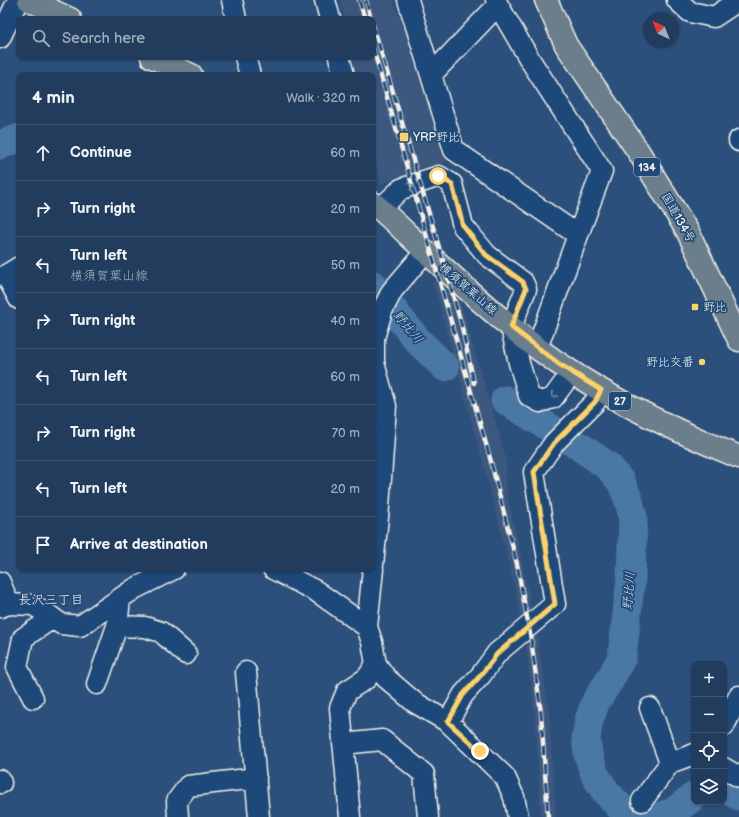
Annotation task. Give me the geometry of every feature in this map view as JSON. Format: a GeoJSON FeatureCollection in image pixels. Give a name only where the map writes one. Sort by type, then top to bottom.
{"type":"FeatureCollection","features":[{"type":"Feature","properties":{"kind":"main road"},"geometry":{"type":"LineString","coordinates":[[29,0],[64,16]]}},
{"type":"Feature","properties":{"kind":"main road","name":"国道134号"},"geometry":{"type":"LineString","coordinates":[[546,0],[566,45],[638,151],[688,232],[739,340]]}},
{"type":"Feature","properties":{"kind":"main road"},"geometry":{"type":"LineString","coordinates":[[158,60],[184,72]]}},
{"type":"Feature","properties":{"kind":"main road","name":"横須賀葉山線"},"geometry":{"type":"LineString","coordinates":[[377,206],[511,327],[537,348],[572,372],[629,407],[667,426],[739,457]]}},
{"type":"Feature","properties":{"kind":"street"},"geometry":{"type":"LineString","coordinates":[[0,38],[18,0]]}},
{"type":"Feature","properties":{"kind":"street"},"geometry":{"type":"LineString","coordinates":[[232,0],[235,16]]}},
{"type":"Feature","properties":{"kind":"street"},"geometry":{"type":"LineString","coordinates":[[325,0],[329,16]]}},
{"type":"Feature","properties":{"kind":"street"},"geometry":{"type":"LineString","coordinates":[[408,0],[454,150],[578,235]]}},
{"type":"Feature","properties":{"kind":"street"},"geometry":{"type":"LineString","coordinates":[[677,0],[690,12],[714,17],[729,7],[736,0]]}},
{"type":"Feature","properties":{"kind":"street"},"geometry":{"type":"LineString","coordinates":[[431,75],[497,3],[530,60],[602,171],[537,348]]}},
{"type":"Feature","properties":{"kind":"street"},"geometry":{"type":"LineString","coordinates":[[247,60],[249,72]]}},
{"type":"Feature","properties":{"kind":"street"},"geometry":{"type":"LineString","coordinates":[[340,60],[343,72]]}},
{"type":"Feature","properties":{"kind":"street"},"geometry":{"type":"LineString","coordinates":[[377,206],[401,189],[438,176],[452,184],[463,226],[486,255],[523,282],[526,289],[511,327],[519,363],[529,396],[540,402],[553,398],[572,372]]}},
{"type":"Feature","properties":{"kind":"street"},"geometry":{"type":"LineString","coordinates":[[376,324],[378,310],[426,251]]}},
{"type":"Feature","properties":{"kind":"street"},"geometry":{"type":"LineString","coordinates":[[16,269],[6,275],[16,293]]}},
{"type":"Feature","properties":{"kind":"street"},"geometry":{"type":"LineString","coordinates":[[376,370],[386,406],[376,534]]}},
{"type":"Feature","properties":{"kind":"street"},"geometry":{"type":"LineString","coordinates":[[448,722],[463,695],[497,654],[555,604],[534,472],[554,443],[595,402],[601,390]]}},
{"type":"Feature","properties":{"kind":"street"},"geometry":{"type":"LineString","coordinates":[[0,582],[5,606],[33,605],[61,624],[80,626],[134,589],[168,572]]}},
{"type":"Feature","properties":{"kind":"street"},"geometry":{"type":"LineString","coordinates":[[278,572],[316,591],[367,627]]}},
{"type":"Feature","properties":{"kind":"street"},"geometry":{"type":"LineString","coordinates":[[372,572],[367,627],[372,642],[376,664],[386,678],[414,702],[448,722],[505,778],[514,797],[518,817]]}},
{"type":"Feature","properties":{"kind":"street"},"geometry":{"type":"LineString","coordinates":[[97,684],[117,626],[120,599]]}},
{"type":"Feature","properties":{"kind":"street"},"geometry":{"type":"LineString","coordinates":[[33,698],[17,667],[23,638],[53,618]]}},
{"type":"Feature","properties":{"kind":"street"},"geometry":{"type":"LineString","coordinates":[[117,626],[145,627],[161,632],[186,654]]}},
{"type":"Feature","properties":{"kind":"street"},"geometry":{"type":"LineString","coordinates":[[350,817],[340,708],[347,691],[367,678],[376,664]]}},
{"type":"Feature","properties":{"kind":"street"},"geometry":{"type":"LineString","coordinates":[[246,672],[259,817]]}},
{"type":"Feature","properties":{"kind":"street"},"geometry":{"type":"LineString","coordinates":[[727,720],[739,696]]}},
{"type":"Feature","properties":{"kind":"street"},"geometry":{"type":"LineString","coordinates":[[650,708],[670,762]]}},
{"type":"Feature","properties":{"kind":"street"},"geometry":{"type":"LineString","coordinates":[[343,744],[382,740],[424,774],[428,817]]}},
{"type":"Feature","properties":{"kind":"street"},"geometry":{"type":"LineString","coordinates":[[642,801],[670,762],[691,755]]}},
{"type":"Feature","properties":{"kind":"street"},"geometry":{"type":"LineString","coordinates":[[726,769],[739,777]]}},
{"type":"Feature","properties":{"kind":"street"},"geometry":{"type":"LineString","coordinates":[[178,817],[177,801],[188,786],[256,778]]}},
{"type":"Feature","properties":{"kind":"shaded area"},"geometry":{"type":"Polygon","coordinates":[[[340,0],[394,0],[397,12],[411,26],[449,160],[381,184],[376,165],[376,72],[352,72],[350,60],[376,60],[376,16],[344,16],[340,0]]]}},
{"type":"Feature","properties":{"kind":"shaded area"},"geometry":{"type":"Polygon","coordinates":[[[433,282],[460,301],[507,462],[505,483],[532,611],[521,617],[510,566],[489,485],[433,282]]]}},
{"type":"Feature","properties":{"kind":"shaded area"},"geometry":{"type":"Polygon","coordinates":[[[537,634],[549,713],[556,817],[541,817],[535,715],[526,644],[537,634]]]}},
{"type":"Feature","properties":{"kind":"waterway","name":"野比川"},"geometry":{"type":"LineString","coordinates":[[0,145],[16,139]]}},
{"type":"Feature","properties":{"kind":"waterway","name":"野比川"},"geometry":{"type":"LineString","coordinates":[[376,289],[418,341],[445,367]]}},
{"type":"Feature","properties":{"kind":"waterway","name":"野比川"},"geometry":{"type":"LineString","coordinates":[[505,400],[579,446],[609,467],[621,482],[628,498],[633,517],[631,578],[622,657],[611,678],[596,701],[589,720],[586,738],[588,754],[595,775],[606,792],[622,809],[636,817]]}},
{"type":"Feature","properties":{"kind":"waterway","name":"野比川"},"geometry":{"type":"LineString","coordinates":[[727,790],[739,796]]}},
{"type":"Feature","properties":{"kind":"waterway","name":"野比川"},"geometry":{"type":"LineString","coordinates":[[658,817],[673,812],[691,798]]}},
{"type":"Feature","properties":{"kind":"railway"},"geometry":{"type":"LineString","coordinates":[[359,0],[364,16]]}},
{"type":"Feature","properties":{"kind":"railway"},"geometry":{"type":"LineString","coordinates":[[366,0],[370,16]]}},
{"type":"Feature","properties":{"kind":"railway"},"geometry":{"type":"LineString","coordinates":[[376,35],[461,323],[474,383]]}},
{"type":"Feature","properties":{"kind":"railway"},"geometry":{"type":"LineString","coordinates":[[376,59],[490,458],[517,564],[531,639],[541,713],[548,817]]}},
{"type":"Feature","properties":{"kind":"place","name":"YRP野比"},"geometry":{"type":"Point","coordinates":[404,137]}},
{"type":"Feature","properties":{"kind":"place","name":"野比"},"geometry":{"type":"Point","coordinates":[695,307]}},
{"type":"Feature","properties":{"kind":"place","name":"野比交番"},"geometry":{"type":"Point","coordinates":[702,362]}},
{"type":"Feature","properties":{"kind":"district","name":"長沢三丁目"},"geometry":{"type":"Point","coordinates":[51,600]}},
{"type":"Feature","properties":{"kind":"route"},"geometry":{"type":"LineString","coordinates":[[438,176],[452,184],[463,226],[486,255],[523,282],[526,289],[511,327],[559,364],[601,390],[595,402],[554,443],[534,472],[555,604],[497,654],[463,695],[448,722],[480,751]]}}]}
